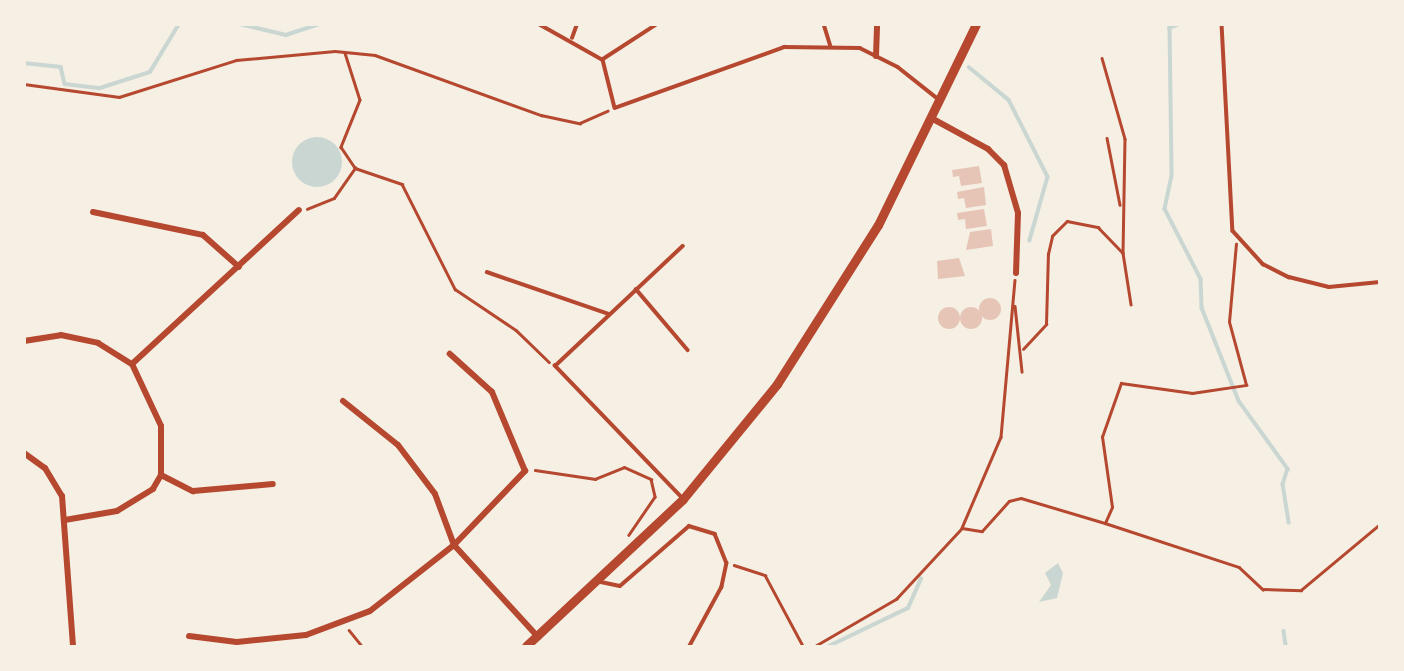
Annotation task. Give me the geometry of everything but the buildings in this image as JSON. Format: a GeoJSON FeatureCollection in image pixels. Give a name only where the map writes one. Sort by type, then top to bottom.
{"type":"FeatureCollection","features":[{"type":"Feature","properties":{"kind":"main road"},"geometry":{"type":"LineString","coordinates":[[526,646],[601,582],[683,499],[824,315],[933,119],[976,24]]}},
{"type":"Feature","properties":{"kind":"street"},"geometry":{"type":"LineString","coordinates":[[876,56],[877,24]]}},
{"type":"Feature","properties":{"kind":"street"},"geometry":{"type":"LineString","coordinates":[[933,119],[988,149],[1004,165],[1018,213],[1016,273]]}},
{"type":"Feature","properties":{"kind":"street"},"geometry":{"type":"LineString","coordinates":[[132,364],[299,210]]}},
{"type":"Feature","properties":{"kind":"street"},"geometry":{"type":"LineString","coordinates":[[93,212],[203,234],[239,267]]}},
{"type":"Feature","properties":{"kind":"street"},"geometry":{"type":"LineString","coordinates":[[24,341],[61,335],[98,343],[132,364],[161,426],[161,475],[153,489],[117,511],[65,520]]}},
{"type":"Feature","properties":{"kind":"street"},"geometry":{"type":"LineString","coordinates":[[190,636],[237,644],[306,635],[342,622],[402,592],[454,545],[525,471],[492,392],[450,355]]}},
{"type":"Feature","properties":{"kind":"street"},"geometry":{"type":"LineString","coordinates":[[343,401],[398,445],[435,494],[454,545],[538,637]]}},
{"type":"Feature","properties":{"kind":"street"},"geometry":{"type":"LineString","coordinates":[[24,453],[45,468],[62,496],[73,646]]}},
{"type":"Feature","properties":{"kind":"street"},"geometry":{"type":"LineString","coordinates":[[161,475],[193,492],[273,484]]}},
{"type":"Feature","properties":{"kind":"lane"},"geometry":{"type":"LineString","coordinates":[[539,24],[572,38],[603,60],[615,108],[784,47],[831,47],[876,56],[943,98]]}},
{"type":"Feature","properties":{"kind":"lane"},"geometry":{"type":"LineString","coordinates":[[572,38],[577,24]]}},
{"type":"Feature","properties":{"kind":"lane"},"geometry":{"type":"LineString","coordinates":[[603,60],[657,24]]}},
{"type":"Feature","properties":{"kind":"lane"},"geometry":{"type":"LineString","coordinates":[[824,24],[831,47]]}},
{"type":"Feature","properties":{"kind":"lane"},"geometry":{"type":"LineString","coordinates":[[1222,24],[1229,214],[1237,237],[1263,264],[1289,277],[1329,287],[1380,282]]}},
{"type":"Feature","properties":{"kind":"lane"},"geometry":{"type":"LineString","coordinates":[[683,246],[555,366],[683,499]]}},
{"type":"Feature","properties":{"kind":"lane"},"geometry":{"type":"LineString","coordinates":[[487,272],[609,314]]}},
{"type":"Feature","properties":{"kind":"lane"},"geometry":{"type":"LineString","coordinates":[[636,289],[688,350]]}},
{"type":"Feature","properties":{"kind":"lane"},"geometry":{"type":"LineString","coordinates":[[601,582],[620,586],[695,524],[719,539],[727,563],[722,586],[690,646]]}},
{"type":"Feature","properties":{"kind":"path"},"geometry":{"type":"LineString","coordinates":[[345,52],[360,89],[341,147],[355,168],[402,184],[455,289],[506,322],[555,366]]}},
{"type":"Feature","properties":{"kind":"path"},"geometry":{"type":"LineString","coordinates":[[24,84],[119,97],[236,60],[345,52],[376,55],[474,95],[580,123],[615,108]]}},
{"type":"Feature","properties":{"kind":"path"},"geometry":{"type":"LineString","coordinates":[[1102,58],[1125,139],[1120,212]]}},
{"type":"Feature","properties":{"kind":"path"},"geometry":{"type":"LineString","coordinates":[[1107,138],[1120,212],[1131,304]]}},
{"type":"Feature","properties":{"kind":"path"},"geometry":{"type":"LineString","coordinates":[[299,210],[334,198],[355,168]]}},
{"type":"Feature","properties":{"kind":"path"},"geometry":{"type":"LineString","coordinates":[[1023,349],[1046,324],[1048,254],[1057,228],[1079,219],[1098,227],[1123,253]]}},
{"type":"Feature","properties":{"kind":"path"},"geometry":{"type":"LineString","coordinates":[[1105,523],[1112,507],[1102,437],[1121,383],[1192,393],[1233,391],[1246,385],[1229,322],[1237,237]]}},
{"type":"Feature","properties":{"kind":"path"},"geometry":{"type":"LineString","coordinates":[[815,646],[896,599],[962,528],[1001,437],[1016,273]]}},
{"type":"Feature","properties":{"kind":"path"},"geometry":{"type":"LineString","coordinates":[[1014,303],[1023,349],[1021,372]]}},
{"type":"Feature","properties":{"kind":"path"},"geometry":{"type":"LineString","coordinates":[[525,471],[595,479],[624,467],[651,479],[655,497],[629,535],[638,544]]}},
{"type":"Feature","properties":{"kind":"path"},"geometry":{"type":"LineString","coordinates":[[962,528],[982,531],[1009,501],[1021,498],[1239,567],[1263,589],[1301,590],[1380,524]]}},
{"type":"Feature","properties":{"kind":"path"},"geometry":{"type":"LineString","coordinates":[[727,563],[765,575],[789,630],[803,646]]}},
{"type":"Feature","properties":{"kind":"path"},"geometry":{"type":"LineString","coordinates":[[342,622],[362,646]]}},
{"type":"Feature","properties":{"kind":"shaded area"},"geometry":{"type":"Polygon","coordinates":[[[317,137],[335,144],[342,162],[335,180],[317,187],[299,180],[292,162],[299,144],[317,137]]]}},
{"type":"Feature","properties":{"kind":"shaded area"},"geometry":{"type":"Polygon","coordinates":[[[1058,563],[1063,573],[1057,598],[1039,602],[1051,585],[1045,573],[1058,563]]]}},
{"type":"Feature","properties":{"kind":"waterway"},"geometry":{"type":"LineString","coordinates":[[24,63],[61,67],[65,84],[100,88],[150,72],[179,24]]}},
{"type":"Feature","properties":{"kind":"waterway"},"geometry":{"type":"LineString","coordinates":[[240,24],[286,35],[320,24]]}},
{"type":"Feature","properties":{"kind":"waterway"},"geometry":{"type":"LineString","coordinates":[[1181,24],[1170,28],[1172,176],[1165,209],[1201,279],[1202,308],[1239,401],[1288,469],[1283,484],[1289,523]]}},
{"type":"Feature","properties":{"kind":"waterway"},"geometry":{"type":"LineString","coordinates":[[969,67],[1009,100],[1048,177],[1030,240]]}},
{"type":"Feature","properties":{"kind":"waterway"},"geometry":{"type":"LineString","coordinates":[[829,646],[908,608],[921,579]]}},
{"type":"Feature","properties":{"kind":"waterway"},"geometry":{"type":"LineString","coordinates":[[1284,631],[1286,646]]}}]}
